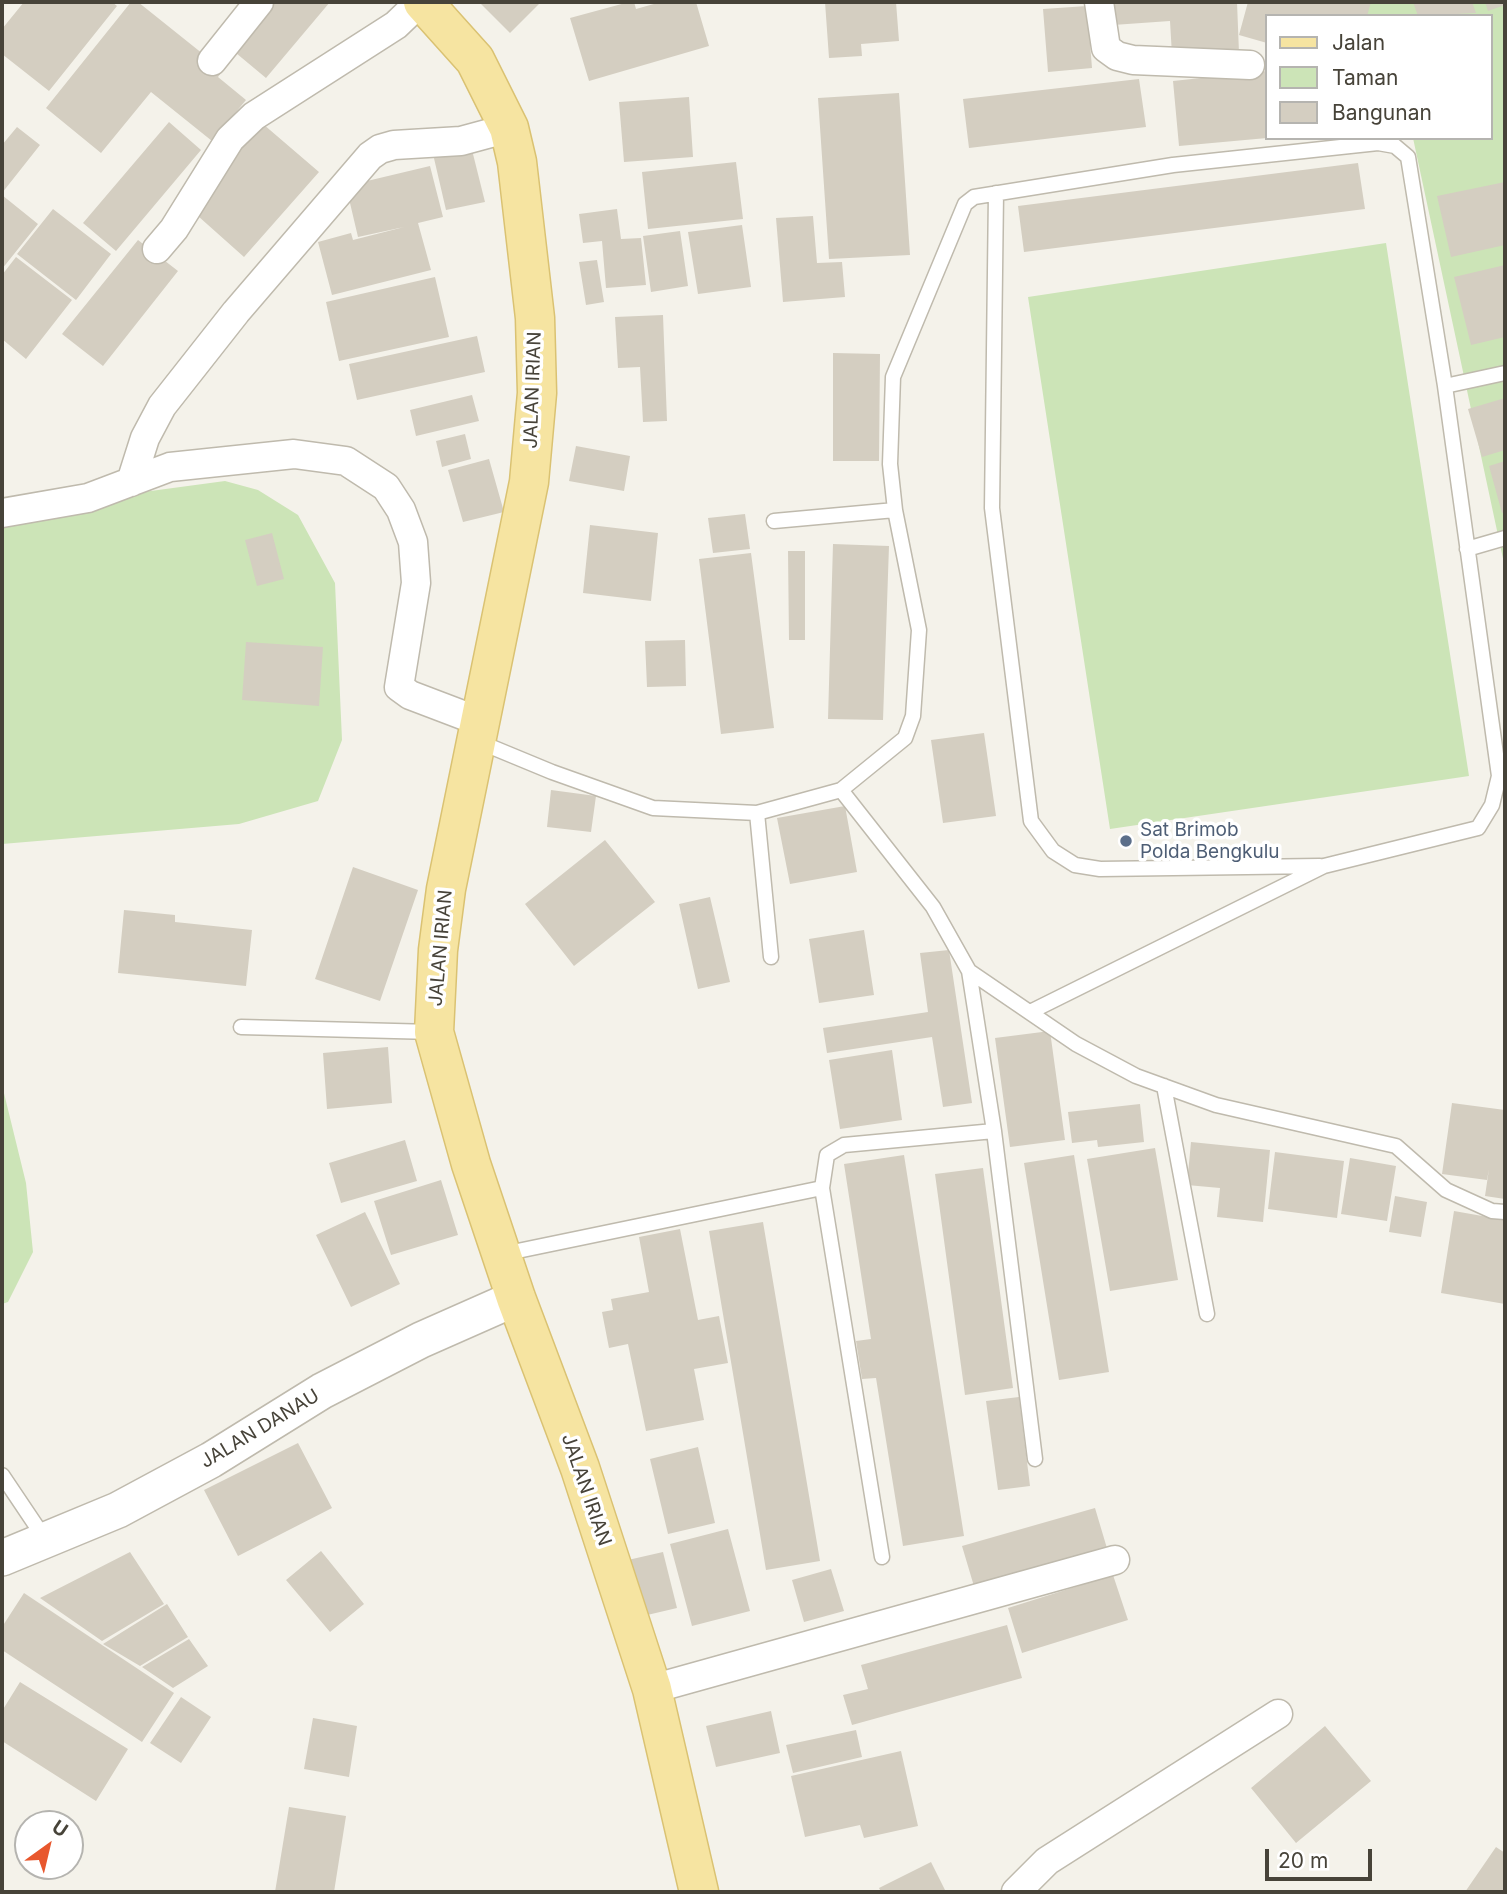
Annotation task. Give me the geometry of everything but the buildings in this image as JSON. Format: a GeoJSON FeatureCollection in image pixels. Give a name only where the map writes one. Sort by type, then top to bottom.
{"type":"FeatureCollection","features":[{"type":"Feature","properties":{"kind":"main road","name":"JALAN IRIAN"},"geometry":{"type":"LineString","coordinates":[[421,2],[475,60],[509,128],[517,162],[533,304],[537,393],[529,482],[446,889],[438,950],[434,1032],[471,1164],[516,1298],[580,1468],[652,1689],[699,1892]]}},
{"type":"Feature","properties":{"kind":"street"},"geometry":{"type":"LineString","coordinates":[[212,61],[259,2]]}},
{"type":"Feature","properties":{"kind":"street"},"geometry":{"type":"LineString","coordinates":[[157,249],[174,229],[230,139],[254,116],[396,25],[421,2]]}},
{"type":"Feature","properties":{"kind":"street"},"geometry":{"type":"LineString","coordinates":[[1099,2],[1106,48],[1117,56],[1133,60],[1250,65]]}},
{"type":"Feature","properties":{"kind":"street"},"geometry":{"type":"LineString","coordinates":[[131,482],[145,438],[162,406],[236,312],[370,156],[380,149],[394,145],[461,141],[509,128]]}},
{"type":"Feature","properties":{"kind":"street"},"geometry":{"type":"LineString","coordinates":[[2,513],[88,498],[170,467],[294,454],[346,461],[386,487],[401,510],[413,542],[416,583],[399,687],[410,695],[440,707],[478,731]]}},
{"type":"Feature","properties":{"kind":"street","name":"JALAN DANAU"},"geometry":{"type":"LineString","coordinates":[[2,1558],[118,1510],[211,1460],[322,1391],[421,1340],[516,1298]]}},
{"type":"Feature","properties":{"kind":"street"},"geometry":{"type":"LineString","coordinates":[[652,1689],[1115,1560]]}},
{"type":"Feature","properties":{"kind":"street"},"geometry":{"type":"LineString","coordinates":[[1016,1892],[1047,1861],[1278,1714]]}},
{"type":"Feature","properties":{"kind":"lane"},"geometry":{"type":"LineString","coordinates":[[478,731],[552,772],[653,808],[757,813],[841,790],[905,738],[913,716],[919,630],[895,510],[890,464],[893,377],[965,204],[974,197],[1173,165],[1378,143],[1395,146],[1408,157],[1445,386],[1499,776],[1492,806],[1478,828],[1324,866],[1032,1011]]}},
{"type":"Feature","properties":{"kind":"lane"},"geometry":{"type":"LineString","coordinates":[[996,193],[992,509],[1022,769],[1031,821],[1053,851],[1075,865],[1100,869],[1324,866]]}},
{"type":"Feature","properties":{"kind":"lane"},"geometry":{"type":"LineString","coordinates":[[1445,386],[1505,373]]}},
{"type":"Feature","properties":{"kind":"lane"},"geometry":{"type":"LineString","coordinates":[[774,521],[895,510]]}},
{"type":"Feature","properties":{"kind":"lane"},"geometry":{"type":"LineString","coordinates":[[1467,549],[1505,538]]}},
{"type":"Feature","properties":{"kind":"lane"},"geometry":{"type":"LineString","coordinates":[[841,790],[933,907],[969,971],[994,1131],[1035,1459]]}},
{"type":"Feature","properties":{"kind":"lane"},"geometry":{"type":"LineString","coordinates":[[757,813],[771,957]]}},
{"type":"Feature","properties":{"kind":"lane"},"geometry":{"type":"LineString","coordinates":[[969,971],[1105,1061],[1216,1105],[1395,1146],[1446,1190],[1492,1211],[1505,1212]]}},
{"type":"Feature","properties":{"kind":"lane"},"geometry":{"type":"LineString","coordinates":[[241,1027],[434,1032]]}},
{"type":"Feature","properties":{"kind":"lane"},"geometry":{"type":"LineString","coordinates":[[1164,1086],[1207,1314]]}},
{"type":"Feature","properties":{"kind":"lane"},"geometry":{"type":"LineString","coordinates":[[882,1557],[822,1188],[827,1155],[844,1145],[994,1131]]}},
{"type":"Feature","properties":{"kind":"lane"},"geometry":{"type":"LineString","coordinates":[[502,1255],[822,1188]]}},
{"type":"Feature","properties":{"kind":"lane"},"geometry":{"type":"LineString","coordinates":[[2,1475],[46,1540]]}},
{"type":"Feature","properties":{"kind":"green space"},"geometry":{"type":"Polygon","coordinates":[[[1325,2],[1505,2],[1505,568],[1413,140],[1493,140],[1493,14],[1341,14],[1325,2]]]}},
{"type":"Feature","properties":{"kind":"green space"},"geometry":{"type":"Polygon","coordinates":[[[1386,243],[1469,776],[1110,829],[1028,297],[1386,243]]]}},
{"type":"Feature","properties":{"kind":"green space"},"geometry":{"type":"Polygon","coordinates":[[[225,481],[258,490],[298,515],[335,583],[342,740],[318,801],[239,824],[2,844],[2,511],[225,481]]]}},
{"type":"Feature","properties":{"kind":"green space"},"geometry":{"type":"Polygon","coordinates":[[[2,1085],[26,1183],[33,1252],[8,1302],[2,1304],[2,1085]]]}},
{"type":"Feature","properties":{"kind":"place","name":"Sat Brimob Polda Bengkulu"},"geometry":{"type":"Point","coordinates":[1126,841]}}]}
